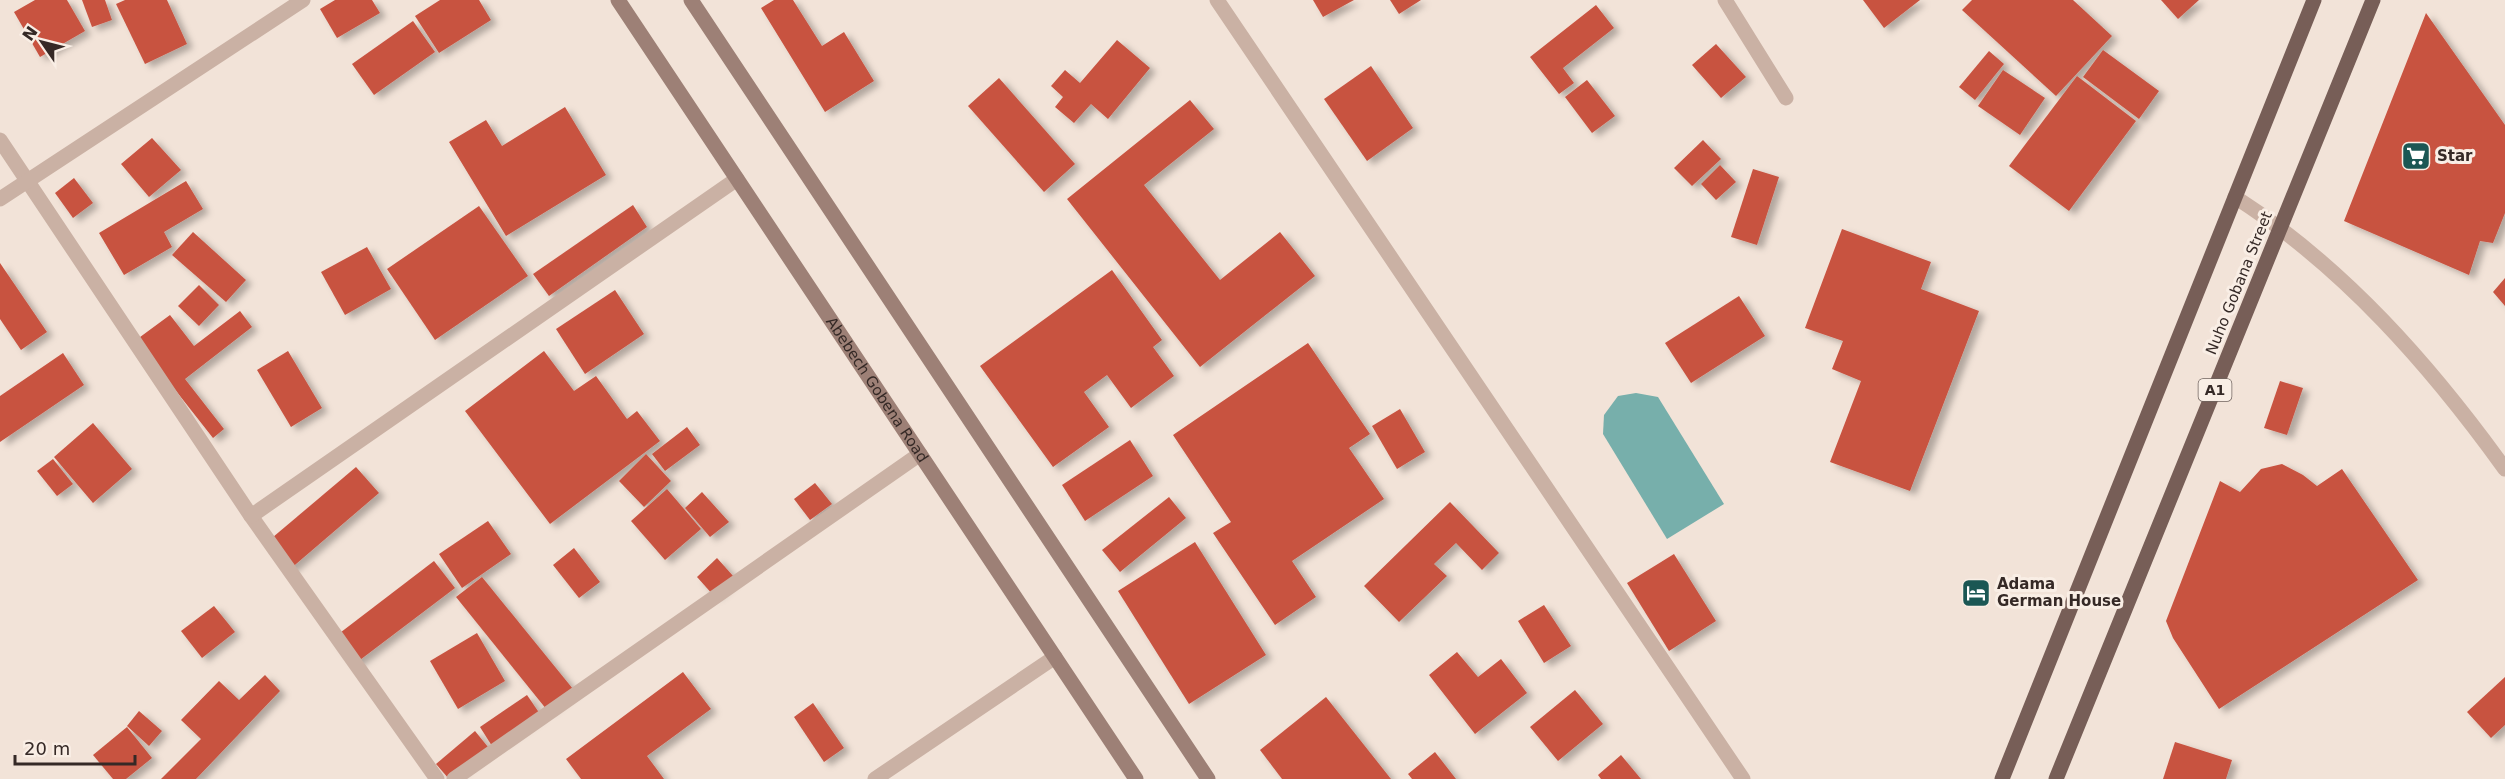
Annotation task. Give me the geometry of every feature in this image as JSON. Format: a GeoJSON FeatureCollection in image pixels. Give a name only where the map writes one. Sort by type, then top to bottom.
{"type":"FeatureCollection","features":[{"type":"Feature","properties":{"kind":"main road"},"geometry":{"type":"LineString","coordinates":[[2002,779],[2314,0]]}},
{"type":"Feature","properties":{"kind":"main road","name":"Nuho Gobana Street"},"geometry":{"type":"LineString","coordinates":[[2056,779],[2373,0]]}},
{"type":"Feature","properties":{"kind":"street"},"geometry":{"type":"LineString","coordinates":[[0,199],[303,0]]}},
{"type":"Feature","properties":{"kind":"street","name":"Abebech Gobena Road"},"geometry":{"type":"LineString","coordinates":[[618,0],[1136,779]]}},
{"type":"Feature","properties":{"kind":"street"},"geometry":{"type":"LineString","coordinates":[[692,0],[1208,779]]}},
{"type":"Feature","properties":{"kind":"street"},"geometry":{"type":"LineString","coordinates":[[1217,0],[1743,779]]}},
{"type":"Feature","properties":{"kind":"street"},"geometry":{"type":"LineString","coordinates":[[1725,0],[1786,98]]}},
{"type":"Feature","properties":{"kind":"street"},"geometry":{"type":"LineString","coordinates":[[0,140],[251,516],[437,779]]}},
{"type":"Feature","properties":{"kind":"street"},"geometry":{"type":"LineString","coordinates":[[251,516],[737,179]]}},
{"type":"Feature","properties":{"kind":"street"},"geometry":{"type":"LineString","coordinates":[[2235,197],[2282,227],[2383,318],[2467,417],[2505,469]]}},
{"type":"Feature","properties":{"kind":"street"},"geometry":{"type":"LineString","coordinates":[[454,779],[920,454]]}},
{"type":"Feature","properties":{"kind":"street"},"geometry":{"type":"LineString","coordinates":[[875,779],[1055,657]]}},
{"type":"Feature","properties":{"kind":"water"},"geometry":{"type":"Polygon","coordinates":[[[1636,393],[1658,397],[1724,504],[1667,539],[1603,434],[1604,415],[1618,396],[1636,393]]]}},
{"type":"Feature","properties":{"kind":"building"},"geometry":{"type":"Polygon","coordinates":[[[35,0],[67,0],[85,31],[40,57],[14,12],[35,0]]]}},
{"type":"Feature","properties":{"kind":"building"},"geometry":{"type":"Polygon","coordinates":[[[82,0],[105,0],[112,20],[92,27],[82,0]]]}},
{"type":"Feature","properties":{"kind":"building"},"geometry":{"type":"Polygon","coordinates":[[[125,0],[167,0],[187,44],[145,64],[116,4],[125,0]]]}},
{"type":"Feature","properties":{"kind":"building"},"geometry":{"type":"Polygon","coordinates":[[[335,0],[372,0],[380,13],[337,38],[320,9],[335,0]]]}},
{"type":"Feature","properties":{"kind":"building"},"geometry":{"type":"Polygon","coordinates":[[[440,0],[479,0],[491,20],[439,53],[415,16],[440,0]]]}},
{"type":"Feature","properties":{"kind":"building"},"geometry":{"type":"Polygon","coordinates":[[[774,0],[793,0],[822,46],[844,32],[874,81],[825,112],[761,8],[774,0]]]}},
{"type":"Feature","properties":{"kind":"building"},"geometry":{"type":"Polygon","coordinates":[[[1313,0],[1354,0],[1323,17],[1313,0]]]}},
{"type":"Feature","properties":{"kind":"building"},"geometry":{"type":"Polygon","coordinates":[[[1390,0],[1421,0],[1399,14],[1390,0]]]}},
{"type":"Feature","properties":{"kind":"building"},"geometry":{"type":"Polygon","coordinates":[[[1863,0],[1920,0],[1884,28],[1863,0]]]}},
{"type":"Feature","properties":{"kind":"building"},"geometry":{"type":"Polygon","coordinates":[[[1972,0],[2073,0],[2112,36],[2056,96],[1962,10],[1972,0]]]}},
{"type":"Feature","properties":{"kind":"building"},"geometry":{"type":"Polygon","coordinates":[[[2161,0],[2199,0],[2178,19],[2161,0]]]}},
{"type":"Feature","properties":{"kind":"building"},"geometry":{"type":"Polygon","coordinates":[[[1596,5],[1614,28],[1563,68],[1574,83],[1559,94],[1530,57],[1596,5]]]}},
{"type":"Feature","properties":{"kind":"building"},"geometry":{"type":"Polygon","coordinates":[[[2426,13],[2505,125],[2505,213],[2493,243],[2480,241],[2469,275],[2344,221],[2426,13]]]}},
{"type":"Feature","properties":{"kind":"building"},"geometry":{"type":"Polygon","coordinates":[[[413,21],[435,52],[374,95],[352,64],[413,21]]]}},
{"type":"Feature","properties":{"kind":"building"},"geometry":{"type":"Polygon","coordinates":[[[1117,40],[1150,68],[1108,119],[1091,104],[1074,123],[1055,107],[1063,97],[1051,86],[1065,70],[1080,83],[1117,40]]]}},
{"type":"Feature","properties":{"kind":"building"},"geometry":{"type":"Polygon","coordinates":[[[1716,44],[1746,77],[1721,98],[1692,65],[1716,44]]]}},
{"type":"Feature","properties":{"kind":"building"},"geometry":{"type":"Polygon","coordinates":[[[2103,50],[2159,91],[2139,119],[2083,77],[2103,50]]]}},
{"type":"Feature","properties":{"kind":"building"},"geometry":{"type":"Polygon","coordinates":[[[1989,51],[2004,64],[1975,100],[1959,87],[1989,51]]]}},
{"type":"Feature","properties":{"kind":"building"},"geometry":{"type":"Polygon","coordinates":[[[1371,66],[1413,128],[1367,161],[1324,99],[1371,66]]]}},
{"type":"Feature","properties":{"kind":"building"},"geometry":{"type":"Polygon","coordinates":[[[2003,70],[2045,98],[2020,135],[1978,106],[2003,70]]]}},
{"type":"Feature","properties":{"kind":"building"},"geometry":{"type":"Polygon","coordinates":[[[2077,76],[2136,121],[2069,211],[2009,166],[2077,76]]]}},
{"type":"Feature","properties":{"kind":"building"},"geometry":{"type":"Polygon","coordinates":[[[999,78],[1075,164],[1044,192],[968,106],[999,78]]]}},
{"type":"Feature","properties":{"kind":"building"},"geometry":{"type":"Polygon","coordinates":[[[1587,80],[1615,116],[1592,133],[1565,97],[1587,80]]]}},
{"type":"Feature","properties":{"kind":"building"},"geometry":{"type":"Polygon","coordinates":[[[1190,100],[1214,129],[1144,185],[1220,280],[1280,232],[1315,276],[1200,367],[1067,199],[1190,100]]]}},
{"type":"Feature","properties":{"kind":"building"},"geometry":{"type":"Polygon","coordinates":[[[565,107],[606,175],[506,236],[449,142],[486,120],[502,146],[565,107]]]}},
{"type":"Feature","properties":{"kind":"building"},"geometry":{"type":"Polygon","coordinates":[[[152,138],[181,170],[149,197],[121,164],[152,138]]]}},
{"type":"Feature","properties":{"kind":"building"},"geometry":{"type":"Polygon","coordinates":[[[1703,140],[1721,159],[1692,186],[1674,168],[1703,140]]]}},
{"type":"Feature","properties":{"kind":"building"},"geometry":{"type":"Polygon","coordinates":[[[1720,165],[1736,182],[1716,200],[1701,184],[1720,165]]]}},
{"type":"Feature","properties":{"kind":"building"},"geometry":{"type":"Polygon","coordinates":[[[1753,169],[1779,177],[1757,245],[1731,237],[1753,169]]]}},
{"type":"Feature","properties":{"kind":"building"},"geometry":{"type":"Polygon","coordinates":[[[74,178],[93,203],[73,218],[55,193],[74,178]]]}},
{"type":"Feature","properties":{"kind":"building"},"geometry":{"type":"Polygon","coordinates":[[[186,181],[203,209],[164,232],[172,247],[124,275],[99,233],[186,181]]]}},
{"type":"Feature","properties":{"kind":"building"},"geometry":{"type":"Polygon","coordinates":[[[633,205],[647,227],[549,296],[533,274],[633,205]]]}},
{"type":"Feature","properties":{"kind":"building"},"geometry":{"type":"Polygon","coordinates":[[[479,206],[528,276],[435,340],[387,269],[479,206]]]}},
{"type":"Feature","properties":{"kind":"building"},"geometry":{"type":"Polygon","coordinates":[[[1842,229],[1931,262],[1921,289],[1979,311],[1910,491],[1830,462],[1861,381],[1832,369],[1843,341],[1805,328],[1842,229]]]}},
{"type":"Feature","properties":{"kind":"building"},"geometry":{"type":"Polygon","coordinates":[[[193,232],[246,280],[226,302],[172,255],[193,232]]]}},
{"type":"Feature","properties":{"kind":"building"},"geometry":{"type":"Polygon","coordinates":[[[367,247],[391,289],[345,315],[321,272],[367,247]]]}},
{"type":"Feature","properties":{"kind":"building"},"geometry":{"type":"Polygon","coordinates":[[[0,263],[47,332],[21,350],[0,319],[0,263]]]}},
{"type":"Feature","properties":{"kind":"building"},"geometry":{"type":"Polygon","coordinates":[[[1112,270],[1162,340],[1153,347],[1174,376],[1131,408],[1107,375],[1084,392],[1109,427],[1053,467],[980,366],[1112,270]]]}},
{"type":"Feature","properties":{"kind":"building"},"geometry":{"type":"Polygon","coordinates":[[[2505,278],[2505,306],[2493,292],[2505,278]]]}},
{"type":"Feature","properties":{"kind":"building"},"geometry":{"type":"Polygon","coordinates":[[[199,285],[219,305],[199,326],[178,306],[199,285]]]}},
{"type":"Feature","properties":{"kind":"building"},"geometry":{"type":"Polygon","coordinates":[[[615,290],[644,334],[585,374],[556,329],[615,290]]]}},
{"type":"Feature","properties":{"kind":"building"},"geometry":{"type":"Polygon","coordinates":[[[1739,296],[1765,336],[1691,383],[1665,343],[1739,296]]]}},
{"type":"Feature","properties":{"kind":"building"},"geometry":{"type":"Polygon","coordinates":[[[240,311],[252,327],[185,379],[224,429],[213,438],[136,340],[170,315],[194,346],[240,311]]]}},
{"type":"Feature","properties":{"kind":"building"},"geometry":{"type":"Polygon","coordinates":[[[1308,343],[1370,434],[1349,448],[1384,499],[1292,561],[1316,597],[1275,625],[1213,533],[1231,522],[1173,435],[1308,343]]]}},
{"type":"Feature","properties":{"kind":"building"},"geometry":{"type":"Polygon","coordinates":[[[288,351],[322,408],[291,427],[257,370],[288,351]]]}},
{"type":"Feature","properties":{"kind":"building"},"geometry":{"type":"Polygon","coordinates":[[[544,351],[574,391],[596,376],[627,419],[637,411],[660,441],[550,524],[465,411],[544,351]]]}},
{"type":"Feature","properties":{"kind":"building"},"geometry":{"type":"Polygon","coordinates":[[[63,353],[84,385],[0,442],[0,396],[63,353]]]}},
{"type":"Feature","properties":{"kind":"building"},"geometry":{"type":"Polygon","coordinates":[[[2280,381],[2303,388],[2287,435],[2264,428],[2280,381]]]}},
{"type":"Feature","properties":{"kind":"building"},"geometry":{"type":"Polygon","coordinates":[[[1400,409],[1425,452],[1397,469],[1372,426],[1400,409]]]}},
{"type":"Feature","properties":{"kind":"building"},"geometry":{"type":"Polygon","coordinates":[[[93,423],[132,469],[93,503],[54,457],[93,423]]]}},
{"type":"Feature","properties":{"kind":"building"},"geometry":{"type":"Polygon","coordinates":[[[687,427],[700,445],[665,471],[652,454],[687,427]]]}},
{"type":"Feature","properties":{"kind":"building"},"geometry":{"type":"Polygon","coordinates":[[[1130,440],[1153,476],[1085,521],[1062,485],[1130,440]]]}},
{"type":"Feature","properties":{"kind":"building"},"geometry":{"type":"Polygon","coordinates":[[[646,454],[671,481],[644,507],[619,481],[646,454]]]}},
{"type":"Feature","properties":{"kind":"building"},"geometry":{"type":"Polygon","coordinates":[[[53,459],[73,484],[57,496],[37,471],[53,459]]]}},
{"type":"Feature","properties":{"kind":"building"},"geometry":{"type":"Polygon","coordinates":[[[2282,464],[2303,475],[2317,486],[2342,469],[2418,580],[2219,709],[2173,638],[2166,621],[2220,481],[2240,492],[2261,469],[2282,464]]]}},
{"type":"Feature","properties":{"kind":"building"},"geometry":{"type":"Polygon","coordinates":[[[356,467],[379,493],[289,570],[266,543],[356,467]]]}},
{"type":"Feature","properties":{"kind":"building"},"geometry":{"type":"Polygon","coordinates":[[[815,483],[832,504],[810,520],[794,499],[815,483]]]}},
{"type":"Feature","properties":{"kind":"building"},"geometry":{"type":"Polygon","coordinates":[[[667,489],[701,529],[665,560],[631,521],[667,489]]]}},
{"type":"Feature","properties":{"kind":"building"},"geometry":{"type":"Polygon","coordinates":[[[702,492],[729,522],[710,537],[685,508],[702,492]]]}},
{"type":"Feature","properties":{"kind":"building"},"geometry":{"type":"Polygon","coordinates":[[[1169,497],[1186,518],[1120,572],[1102,550],[1169,497]]]}},
{"type":"Feature","properties":{"kind":"building"},"geometry":{"type":"Polygon","coordinates":[[[1450,502],[1499,553],[1482,570],[1456,543],[1434,564],[1447,576],[1399,622],[1364,586],[1450,502]]]}},
{"type":"Feature","properties":{"kind":"building"},"geometry":{"type":"Polygon","coordinates":[[[488,521],[511,554],[462,588],[439,554],[488,521]]]}},
{"type":"Feature","properties":{"kind":"building"},"geometry":{"type":"Polygon","coordinates":[[[1195,542],[1266,655],[1189,704],[1118,591],[1195,542]]]}},
{"type":"Feature","properties":{"kind":"building"},"geometry":{"type":"Polygon","coordinates":[[[574,548],[600,582],[579,598],[553,565],[574,548]]]}},
{"type":"Feature","properties":{"kind":"building"},"geometry":{"type":"Polygon","coordinates":[[[1674,554],[1716,621],[1669,651],[1627,583],[1674,554]]]}},
{"type":"Feature","properties":{"kind":"building"},"geometry":{"type":"Polygon","coordinates":[[[717,558],[734,577],[714,596],[697,577],[717,558]]]}},
{"type":"Feature","properties":{"kind":"building"},"geometry":{"type":"Polygon","coordinates":[[[434,561],[455,588],[352,666],[332,639],[434,561]]]}},
{"type":"Feature","properties":{"kind":"building"},"geometry":{"type":"Polygon","coordinates":[[[482,577],[573,689],[547,710],[456,597],[482,577]]]}},
{"type":"Feature","properties":{"kind":"building"},"geometry":{"type":"Polygon","coordinates":[[[1544,605],[1571,646],[1544,663],[1518,621],[1544,605]]]}},
{"type":"Feature","properties":{"kind":"building"},"geometry":{"type":"Polygon","coordinates":[[[214,606],[235,632],[202,658],[181,631],[214,606]]]}},
{"type":"Feature","properties":{"kind":"building"},"geometry":{"type":"Polygon","coordinates":[[[477,633],[505,681],[458,709],[430,661],[477,633]]]}},
{"type":"Feature","properties":{"kind":"building"},"geometry":{"type":"Polygon","coordinates":[[[1457,652],[1478,677],[1501,659],[1527,693],[1475,734],[1429,675],[1457,652]]]}},
{"type":"Feature","properties":{"kind":"building"},"geometry":{"type":"Polygon","coordinates":[[[683,672],[711,709],[647,756],[664,779],[581,779],[566,759],[683,672]]]}},
{"type":"Feature","properties":{"kind":"building"},"geometry":{"type":"Polygon","coordinates":[[[265,675],[280,691],[196,779],[161,779],[201,739],[181,720],[219,681],[239,700],[265,675]]]}},
{"type":"Feature","properties":{"kind":"building"},"geometry":{"type":"Polygon","coordinates":[[[2505,677],[2505,725],[2491,738],[2467,712],[2505,677]]]}},
{"type":"Feature","properties":{"kind":"building"},"geometry":{"type":"Polygon","coordinates":[[[1575,690],[1603,724],[1558,761],[1530,727],[1575,690]]]}},
{"type":"Feature","properties":{"kind":"building"},"geometry":{"type":"Polygon","coordinates":[[[527,695],[540,714],[492,746],[480,727],[527,695]]]}},
{"type":"Feature","properties":{"kind":"building"},"geometry":{"type":"Polygon","coordinates":[[[1326,697],[1391,779],[1282,779],[1260,750],[1326,697]]]}},
{"type":"Feature","properties":{"kind":"building"},"geometry":{"type":"Polygon","coordinates":[[[813,703],[844,748],[824,762],[794,717],[813,703]]]}},
{"type":"Feature","properties":{"kind":"building"},"geometry":{"type":"Polygon","coordinates":[[[139,711],[162,731],[149,746],[127,726],[139,711]]]}},
{"type":"Feature","properties":{"kind":"building"},"geometry":{"type":"Polygon","coordinates":[[[127,727],[152,758],[126,779],[113,779],[93,755],[127,727]]]}},
{"type":"Feature","properties":{"kind":"building"},"geometry":{"type":"Polygon","coordinates":[[[475,731],[488,747],[449,779],[436,764],[475,731]]]}},
{"type":"Feature","properties":{"kind":"building"},"geometry":{"type":"Polygon","coordinates":[[[2175,742],[2232,760],[2226,779],[2163,779],[2175,742]]]}},
{"type":"Feature","properties":{"kind":"building"},"geometry":{"type":"Polygon","coordinates":[[[1435,752],[1456,779],[1412,779],[1408,774],[1435,752]]]}},
{"type":"Feature","properties":{"kind":"building"},"geometry":{"type":"Polygon","coordinates":[[[1621,755],[1641,779],[1601,779],[1598,775],[1621,755]]]}},
{"type":"Feature","properties":{"kind":"place","name":"Star"},"geometry":{"type":"Point","coordinates":[2416,156]}},
{"type":"Feature","properties":{"kind":"place","name":"Adama German House"},"geometry":{"type":"Point","coordinates":[1976,593]}}]}
